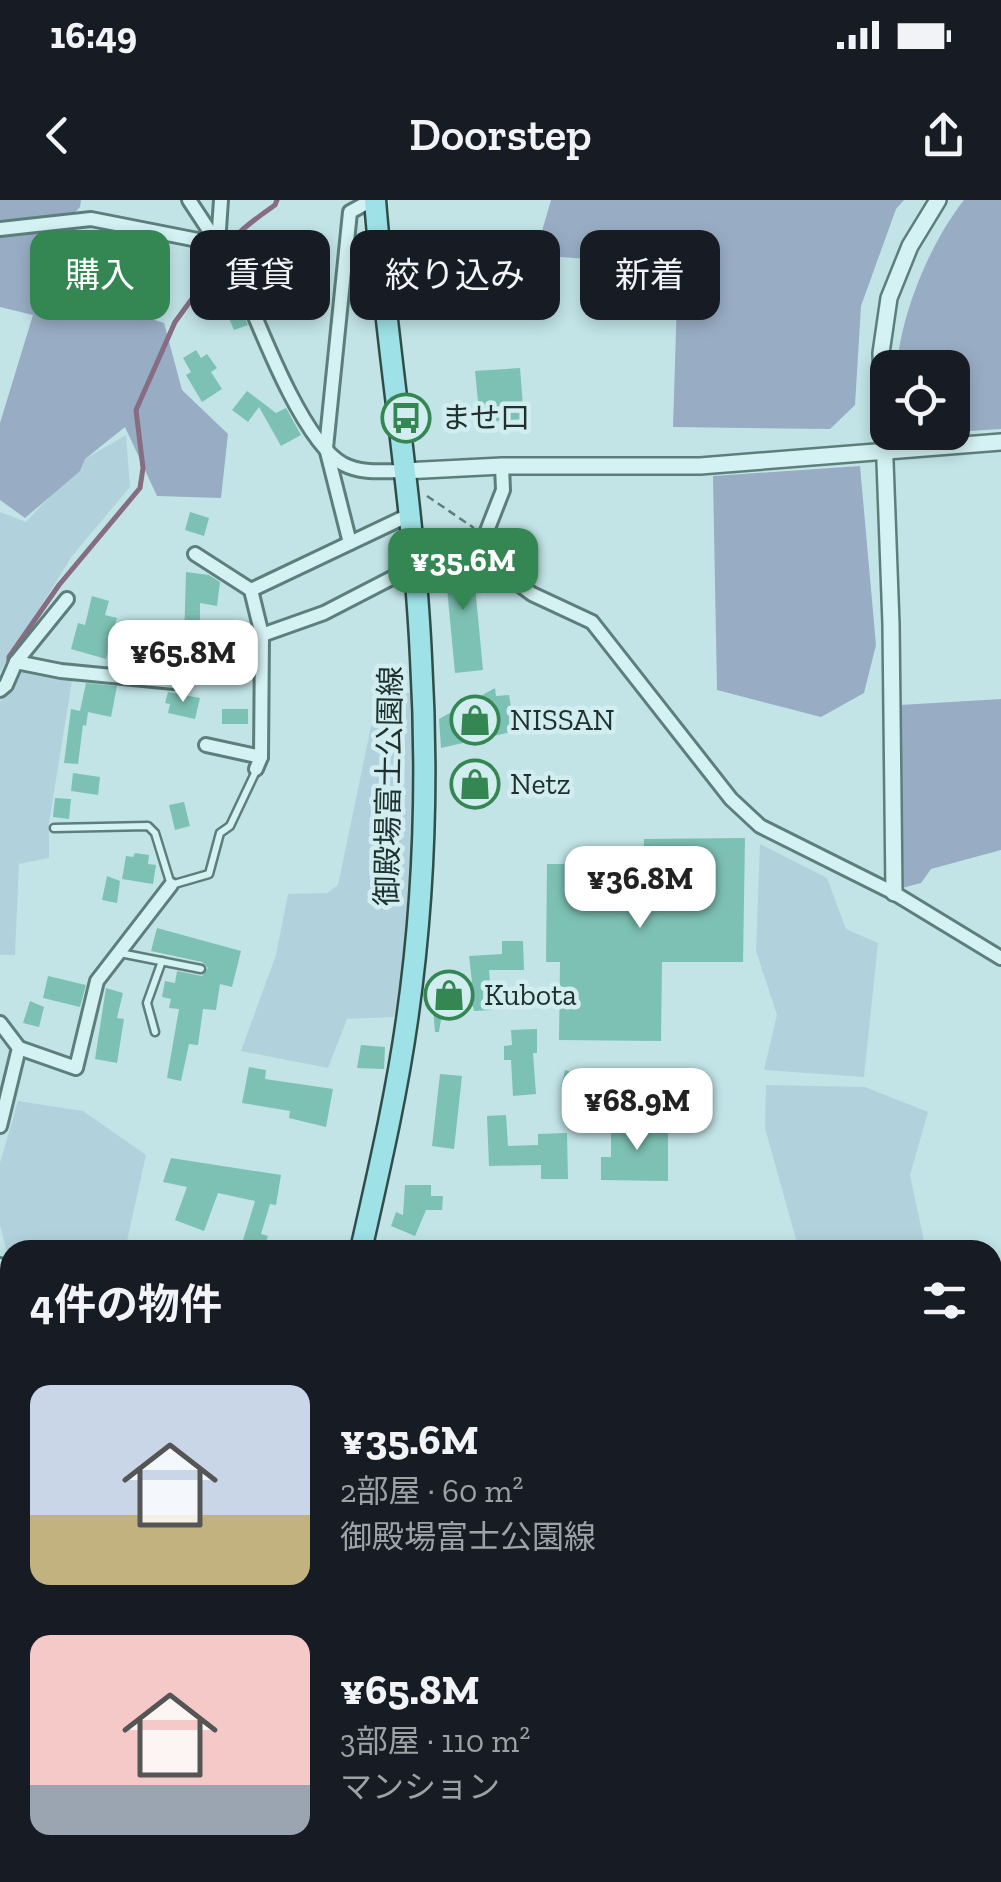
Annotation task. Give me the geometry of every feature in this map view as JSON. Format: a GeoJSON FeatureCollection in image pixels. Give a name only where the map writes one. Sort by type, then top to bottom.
{"type":"FeatureCollection","features":[{"type":"Feature","properties":{"kind":"main road","name":"御殿場富士公園線"},"geometry":{"type":"LineString","coordinates":[[363,1240],[387,1136],[407,1019],[418,906],[424,741],[414,566],[374,200]]}},
{"type":"Feature","properties":{"kind":"street"},"geometry":{"type":"LineString","coordinates":[[190,200],[209,230]]}},
{"type":"Feature","properties":{"kind":"street"},"geometry":{"type":"LineString","coordinates":[[219,230],[221,200]]}},
{"type":"Feature","properties":{"kind":"street"},"geometry":{"type":"LineString","coordinates":[[350,543],[326,448],[350,212],[374,200]]}},
{"type":"Feature","properties":{"kind":"street"},"geometry":{"type":"LineString","coordinates":[[882,350],[889,298],[910,246],[938,200]]}},
{"type":"Feature","properties":{"kind":"street"},"geometry":{"type":"LineString","coordinates":[[0,229],[91,219],[190,238]]}},
{"type":"Feature","properties":{"kind":"street"},"geometry":{"type":"LineString","coordinates":[[259,320],[297,406],[339,462],[361,472],[404,476],[502,466],[700,466],[885,450],[894,894]]}},
{"type":"Feature","properties":{"kind":"street"},"geometry":{"type":"LineString","coordinates":[[970,444],[1001,442]]}},
{"type":"Feature","properties":{"kind":"street"},"geometry":{"type":"LineString","coordinates":[[502,466],[503,490],[485,536],[496,560],[532,594],[592,622],[731,798],[760,826],[894,894],[1001,958]]}},
{"type":"Feature","properties":{"kind":"street"},"geometry":{"type":"LineString","coordinates":[[251,590],[409,515]]}},
{"type":"Feature","properties":{"kind":"street"},"geometry":{"type":"LineString","coordinates":[[196,554],[251,590],[262,635],[259,763],[206,745]]}},
{"type":"Feature","properties":{"kind":"street"},"geometry":{"type":"LineString","coordinates":[[262,635],[324,612],[414,566]]}},
{"type":"Feature","properties":{"kind":"street"},"geometry":{"type":"LineString","coordinates":[[0,690],[6,686],[16,662],[67,600]]}},
{"type":"Feature","properties":{"kind":"street"},"geometry":{"type":"LineString","coordinates":[[16,662],[61,671],[174,682]]}},
{"type":"Feature","properties":{"kind":"street"},"geometry":{"type":"LineString","coordinates":[[0,1023],[19,1048],[76,1068],[97,981],[171,885]]}},
{"type":"Feature","properties":{"kind":"street"},"geometry":{"type":"LineString","coordinates":[[0,1126],[19,1048]]}},
{"type":"Feature","properties":{"kind":"lane"},"geometry":{"type":"LineString","coordinates":[[54,828],[148,826],[155,833],[171,885],[210,874],[220,833],[230,826],[259,763]]}},
{"type":"Feature","properties":{"kind":"lane"},"geometry":{"type":"LineString","coordinates":[[119,952],[201,969]]}},
{"type":"Feature","properties":{"kind":"lane"},"geometry":{"type":"LineString","coordinates":[[155,1032],[147,1002],[162,962]]}},
{"type":"Feature","properties":{"kind":"path"},"geometry":{"type":"LineString","coordinates":[[404,476],[485,536]]}},
{"type":"Feature","properties":{"kind":"shaded area"},"geometry":{"type":"Polygon","coordinates":[[[0,200],[81,200],[80,207],[63,225],[65,230],[30,230],[30,314],[0,307],[0,200]]]}},
{"type":"Feature","properties":{"kind":"shaded area"},"geometry":{"type":"Polygon","coordinates":[[[551,200],[904,200],[896,209],[861,306],[855,405],[830,429],[673,427],[676,320],[720,320],[720,230],[580,230],[580,258],[560,257],[560,230],[542,230],[551,200]]]}},
{"type":"Feature","properties":{"kind":"shaded area"},"geometry":{"type":"Polygon","coordinates":[[[964,200],[1001,200],[1001,429],[970,431],[970,350],[899,350],[919,279],[964,200]]]}},
{"type":"Feature","properties":{"kind":"shaded area"},"geometry":{"type":"Polygon","coordinates":[[[31,320],[164,323],[182,390],[228,434],[221,498],[157,496],[125,427],[85,459],[80,471],[25,518],[0,500],[0,423],[31,320]]]}},
{"type":"Feature","properties":{"kind":"shaded area"},"geometry":{"type":"Polygon","coordinates":[[[126,435],[130,487],[72,556],[0,672],[0,512],[26,522],[85,459],[126,435]]]}},
{"type":"Feature","properties":{"kind":"shaded area"},"geometry":{"type":"Polygon","coordinates":[[[860,466],[876,645],[864,693],[821,717],[717,690],[713,476],[860,466]]]}},
{"type":"Feature","properties":{"kind":"shaded area"},"geometry":{"type":"Polygon","coordinates":[[[20,669],[72,681],[49,823],[49,858],[19,864],[15,955],[0,955],[0,701],[11,692],[20,669]]]}},
{"type":"Feature","properties":{"kind":"shaded area"},"geometry":{"type":"Polygon","coordinates":[[[378,693],[415,693],[414,898],[394,1017],[347,1019],[328,1068],[241,1051],[276,955],[288,894],[327,893],[338,885],[378,693]]]}},
{"type":"Feature","properties":{"kind":"shaded area"},"geometry":{"type":"Polygon","coordinates":[[[1001,699],[1001,850],[931,869],[921,883],[902,888],[900,705],[1001,699]]]}},
{"type":"Feature","properties":{"kind":"shaded area"},"geometry":{"type":"Polygon","coordinates":[[[760,844],[827,878],[846,929],[878,943],[864,1077],[764,1070],[777,1015],[756,951],[760,844]]]}},
{"type":"Feature","properties":{"kind":"shaded area"},"geometry":{"type":"Polygon","coordinates":[[[766,1085],[865,1087],[928,1112],[910,1175],[924,1240],[796,1240],[765,1128],[766,1085]]]}},
{"type":"Feature","properties":{"kind":"shaded area"},"geometry":{"type":"Polygon","coordinates":[[[18,1101],[83,1111],[146,1155],[127,1240],[4,1240],[0,1225],[0,1163],[18,1101]]]}},
{"type":"Feature","properties":{"kind":"building"},"geometry":{"type":"Polygon","coordinates":[[[230,320],[246,320],[248,325],[234,330],[230,320]]]}},
{"type":"Feature","properties":{"kind":"building"},"geometry":{"type":"Polygon","coordinates":[[[196,350],[201,358],[207,354],[217,368],[211,372],[222,389],[202,402],[186,375],[191,372],[183,358],[196,350]]]}},
{"type":"Feature","properties":{"kind":"building"},"geometry":{"type":"Polygon","coordinates":[[[520,368],[524,419],[480,422],[475,371],[520,368]]]}},
{"type":"Feature","properties":{"kind":"building"},"geometry":{"type":"Polygon","coordinates":[[[247,391],[276,413],[286,408],[301,435],[281,446],[259,407],[248,422],[232,410],[247,391]]]}},
{"type":"Feature","properties":{"kind":"building"},"geometry":{"type":"Polygon","coordinates":[[[190,512],[209,518],[204,536],[185,530],[190,512]]]}},
{"type":"Feature","properties":{"kind":"building"},"geometry":{"type":"Polygon","coordinates":[[[472,554],[483,670],[455,673],[444,556],[472,554]]]}},
{"type":"Feature","properties":{"kind":"building"},"geometry":{"type":"Polygon","coordinates":[[[186,572],[209,575],[220,582],[217,606],[200,603],[200,641],[184,641],[186,572]]]}},
{"type":"Feature","properties":{"kind":"building"},"geometry":{"type":"Polygon","coordinates":[[[92,596],[109,601],[105,615],[117,618],[106,659],[71,649],[78,623],[85,625],[92,596]]]}},
{"type":"Feature","properties":{"kind":"building"},"geometry":{"type":"Polygon","coordinates":[[[86,683],[117,686],[111,717],[88,712],[78,764],[64,763],[71,709],[80,711],[86,683]]]}},
{"type":"Feature","properties":{"kind":"building"},"geometry":{"type":"Polygon","coordinates":[[[495,688],[496,696],[509,695],[515,731],[441,748],[439,719],[495,688]]]}},
{"type":"Feature","properties":{"kind":"building"},"geometry":{"type":"Polygon","coordinates":[[[168,692],[200,698],[195,719],[168,713],[168,692]]]}},
{"type":"Feature","properties":{"kind":"building"},"geometry":{"type":"Polygon","coordinates":[[[222,709],[248,709],[248,724],[222,724],[222,709]]]}},
{"type":"Feature","properties":{"kind":"building"},"geometry":{"type":"Polygon","coordinates":[[[73,773],[100,777],[98,795],[71,791],[73,773]]]}},
{"type":"Feature","properties":{"kind":"building"},"geometry":{"type":"Polygon","coordinates":[[[55,798],[71,799],[69,819],[53,817],[55,798]]]}},
{"type":"Feature","properties":{"kind":"building"},"geometry":{"type":"Polygon","coordinates":[[[184,802],[190,826],[175,830],[169,805],[184,802]]]}},
{"type":"Feature","properties":{"kind":"building"},"geometry":{"type":"Polygon","coordinates":[[[745,838],[743,962],[662,962],[661,1041],[559,1040],[560,962],[546,962],[547,864],[644,864],[644,839],[745,838]]]}},
{"type":"Feature","properties":{"kind":"building"},"geometry":{"type":"Polygon","coordinates":[[[135,853],[149,855],[148,864],[156,865],[153,884],[122,879],[126,856],[133,857],[135,853]]]}},
{"type":"Feature","properties":{"kind":"building"},"geometry":{"type":"Polygon","coordinates":[[[107,876],[120,881],[117,903],[102,900],[107,876]]]}},
{"type":"Feature","properties":{"kind":"building"},"geometry":{"type":"Polygon","coordinates":[[[157,928],[241,951],[232,987],[220,984],[216,1010],[203,1009],[198,1045],[189,1044],[181,1081],[167,1078],[179,1009],[169,1008],[171,999],[162,997],[165,981],[175,983],[177,971],[202,976],[208,968],[202,962],[151,951],[157,928]]]}},
{"type":"Feature","properties":{"kind":"building"},"geometry":{"type":"Polygon","coordinates":[[[502,941],[523,941],[524,970],[489,970],[492,1010],[443,1007],[439,1032],[435,1032],[431,983],[472,982],[469,956],[502,954],[502,941]]]}},
{"type":"Feature","properties":{"kind":"building"},"geometry":{"type":"Polygon","coordinates":[[[48,976],[86,985],[80,1007],[43,998],[48,976]]]}},
{"type":"Feature","properties":{"kind":"building"},"geometry":{"type":"Polygon","coordinates":[[[106,988],[123,993],[117,1018],[124,1019],[117,1063],[95,1059],[106,988]]]}},
{"type":"Feature","properties":{"kind":"building"},"geometry":{"type":"Polygon","coordinates":[[[30,1001],[44,1007],[39,1027],[23,1023],[30,1001]]]}},
{"type":"Feature","properties":{"kind":"building"},"geometry":{"type":"Polygon","coordinates":[[[537,1029],[537,1053],[533,1053],[536,1094],[513,1096],[511,1060],[504,1060],[504,1046],[512,1045],[511,1030],[537,1029]]]}},
{"type":"Feature","properties":{"kind":"building"},"geometry":{"type":"Polygon","coordinates":[[[361,1045],[385,1047],[384,1069],[357,1068],[361,1045]]]}},
{"type":"Feature","properties":{"kind":"building"},"geometry":{"type":"Polygon","coordinates":[[[249,1067],[266,1070],[265,1079],[333,1089],[326,1127],[289,1118],[290,1111],[242,1103],[249,1067]]]}},
{"type":"Feature","properties":{"kind":"building"},"geometry":{"type":"Polygon","coordinates":[[[565,1070],[621,1085],[622,1076],[669,1084],[667,1089],[678,1090],[676,1111],[660,1109],[661,1100],[637,1098],[636,1105],[561,1087],[565,1070]]]}},
{"type":"Feature","properties":{"kind":"building"},"geometry":{"type":"Polygon","coordinates":[[[440,1074],[462,1076],[454,1149],[432,1146],[440,1074]]]}},
{"type":"Feature","properties":{"kind":"building"},"geometry":{"type":"Polygon","coordinates":[[[506,1115],[508,1146],[538,1145],[538,1134],[567,1133],[568,1179],[541,1179],[541,1165],[489,1166],[487,1116],[506,1115]]]}},
{"type":"Feature","properties":{"kind":"building"},"geometry":{"type":"Polygon","coordinates":[[[611,1124],[668,1124],[668,1181],[601,1180],[601,1157],[611,1157],[611,1124]]]}},
{"type":"Feature","properties":{"kind":"building"},"geometry":{"type":"Polygon","coordinates":[[[171,1158],[281,1175],[276,1205],[270,1204],[261,1234],[268,1236],[267,1240],[243,1240],[255,1201],[218,1193],[204,1231],[175,1220],[187,1187],[163,1182],[171,1158]]]}},
{"type":"Feature","properties":{"kind":"building"},"geometry":{"type":"Polygon","coordinates":[[[405,1185],[431,1185],[431,1196],[443,1196],[442,1210],[426,1210],[415,1236],[391,1226],[396,1212],[403,1215],[405,1185]]]}},
{"type":"Feature","properties":{"kind":"waterway"},"geometry":{"type":"LineString","coordinates":[[9,668],[9,657],[59,585],[140,488],[143,468],[136,410],[175,322],[197,292],[215,282],[222,256],[235,237],[277,200]]}},
{"type":"Feature","properties":{"kind":"place","name":"ませ口"},"geometry":{"type":"Point","coordinates":[406,418]}},
{"type":"Feature","properties":{"kind":"place","name":"NISSAN"},"geometry":{"type":"Point","coordinates":[475,720]}},
{"type":"Feature","properties":{"kind":"place","name":"Netz"},"geometry":{"type":"Point","coordinates":[475,784]}},
{"type":"Feature","properties":{"kind":"place","name":"Kubota"},"geometry":{"type":"Point","coordinates":[449,995]}}]}
